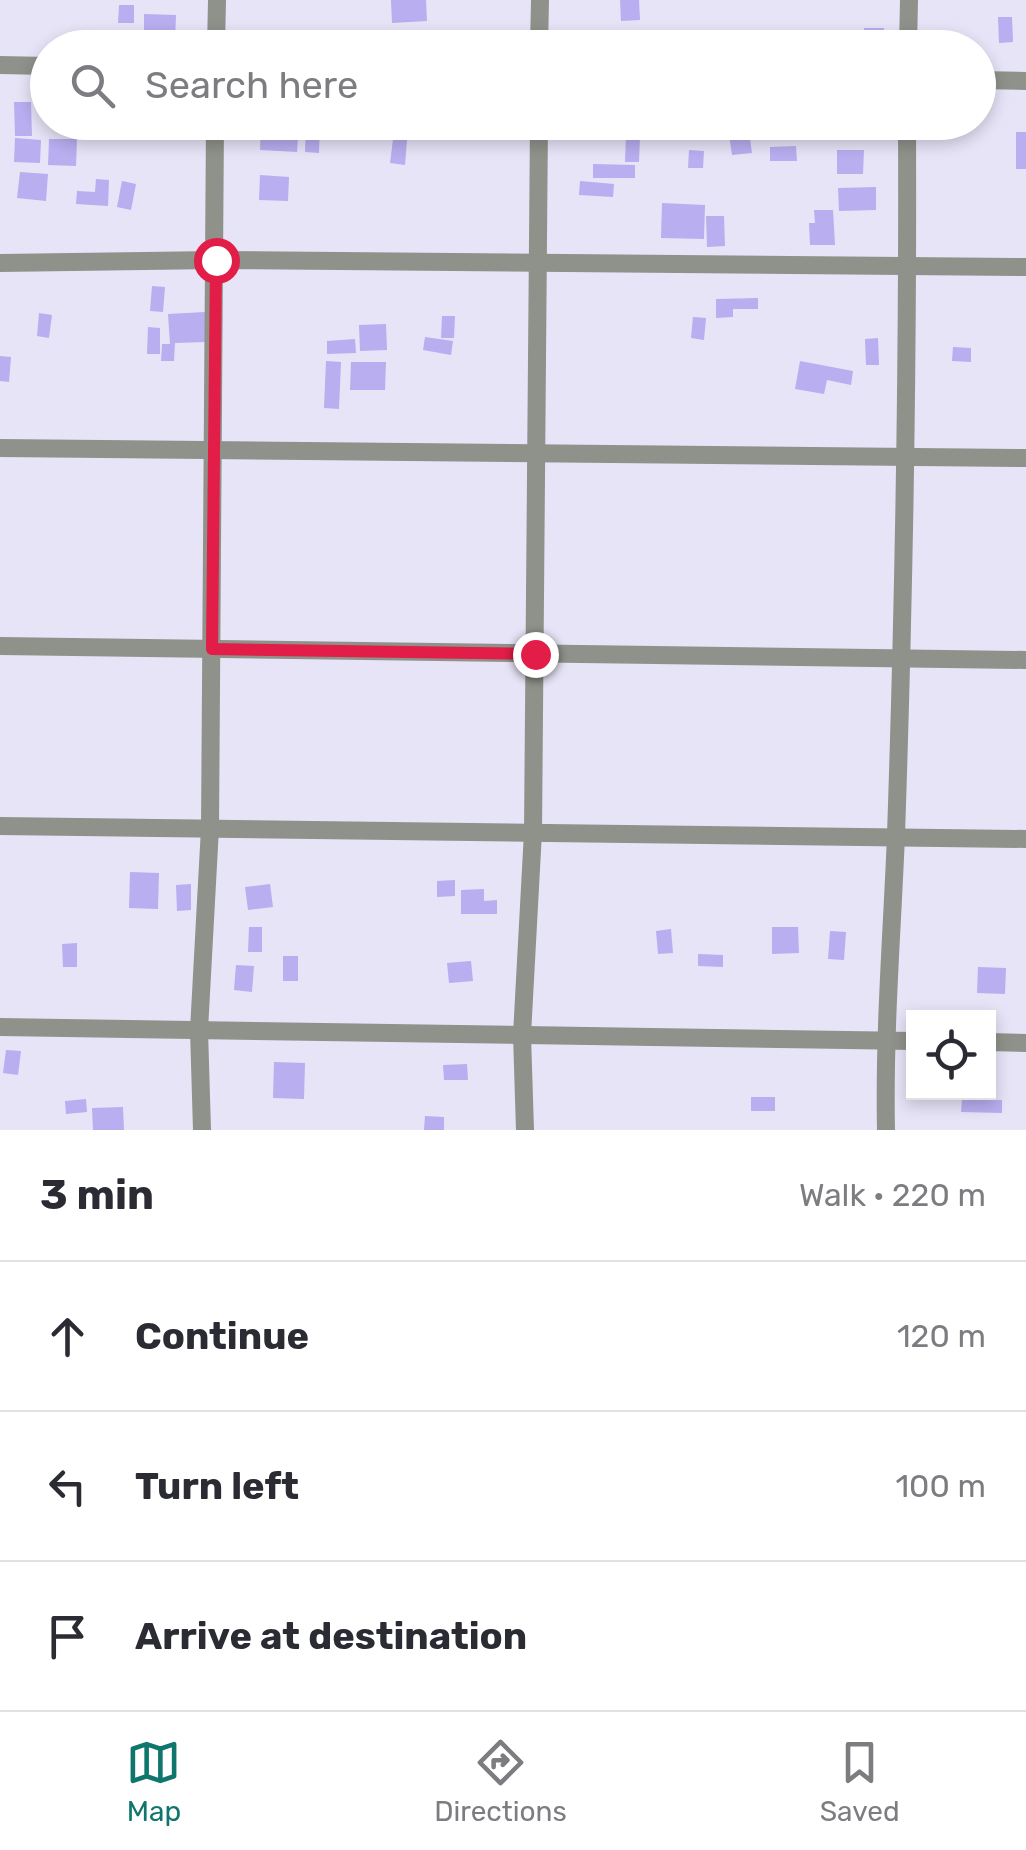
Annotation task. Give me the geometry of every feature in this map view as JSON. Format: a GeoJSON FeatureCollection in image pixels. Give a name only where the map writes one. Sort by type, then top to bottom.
{"type":"FeatureCollection","features":[{"type":"Feature","properties":{"kind":"street"},"geometry":{"type":"LineString","coordinates":[[216,30],[217,0]]}},
{"type":"Feature","properties":{"kind":"street"},"geometry":{"type":"LineString","coordinates":[[539,30],[540,0]]}},
{"type":"Feature","properties":{"kind":"street"},"geometry":{"type":"LineString","coordinates":[[908,30],[909,0]]}},
{"type":"Feature","properties":{"kind":"street"},"geometry":{"type":"LineString","coordinates":[[0,65],[30,66]]}},
{"type":"Feature","properties":{"kind":"street"},"geometry":{"type":"LineString","coordinates":[[996,80],[1026,81]]}},
{"type":"Feature","properties":{"kind":"street"},"geometry":{"type":"LineString","coordinates":[[202,1130],[199,1030],[210,828],[215,140]]}},
{"type":"Feature","properties":{"kind":"street"},"geometry":{"type":"LineString","coordinates":[[525,1130],[522,1035],[532,832],[539,140]]}},
{"type":"Feature","properties":{"kind":"street"},"geometry":{"type":"LineString","coordinates":[[886,1130],[884,1041],[896,837],[900,658],[907,140]]}},
{"type":"Feature","properties":{"kind":"street"},"geometry":{"type":"LineString","coordinates":[[0,262],[216,260],[1026,267]]}},
{"type":"Feature","properties":{"kind":"street"},"geometry":{"type":"LineString","coordinates":[[0,448],[1026,458]]}},
{"type":"Feature","properties":{"kind":"street"},"geometry":{"type":"LineString","coordinates":[[0,646],[1026,660]]}},
{"type":"Feature","properties":{"kind":"street"},"geometry":{"type":"LineString","coordinates":[[0,826],[1026,838]]}},
{"type":"Feature","properties":{"kind":"street"},"geometry":{"type":"LineString","coordinates":[[0,1027],[906,1041]]}},
{"type":"Feature","properties":{"kind":"street"},"geometry":{"type":"LineString","coordinates":[[996,1042],[1026,1043]]}},
{"type":"Feature","properties":{"kind":"building"},"geometry":{"type":"Polygon","coordinates":[[[391,0],[426,0],[427,21],[392,23],[391,0]]]}},
{"type":"Feature","properties":{"kind":"building"},"geometry":{"type":"Polygon","coordinates":[[[620,0],[639,0],[640,20],[621,21],[620,0]]]}},
{"type":"Feature","properties":{"kind":"building"},"geometry":{"type":"Polygon","coordinates":[[[119,5],[134,5],[134,23],[118,23],[119,5]]]}},
{"type":"Feature","properties":{"kind":"building"},"geometry":{"type":"Polygon","coordinates":[[[144,14],[176,15],[175,30],[144,30],[144,14]]]}},
{"type":"Feature","properties":{"kind":"building"},"geometry":{"type":"Polygon","coordinates":[[[998,17],[1012,17],[1013,42],[999,43],[998,17]]]}},
{"type":"Feature","properties":{"kind":"building"},"geometry":{"type":"Polygon","coordinates":[[[14,102],[30,102],[30,136],[15,136],[14,102]]]}},
{"type":"Feature","properties":{"kind":"building"},"geometry":{"type":"Polygon","coordinates":[[[1016,132],[1026,132],[1026,169],[1016,169],[1016,132]]]}},
{"type":"Feature","properties":{"kind":"building"},"geometry":{"type":"Polygon","coordinates":[[[15,138],[41,140],[40,163],[14,162],[15,138]]]}},
{"type":"Feature","properties":{"kind":"building"},"geometry":{"type":"Polygon","coordinates":[[[49,140],[77,140],[76,166],[48,165],[49,140]]]}},
{"type":"Feature","properties":{"kind":"building"},"geometry":{"type":"Polygon","coordinates":[[[260,140],[298,140],[297,152],[260,150],[260,140]]]}},
{"type":"Feature","properties":{"kind":"building"},"geometry":{"type":"Polygon","coordinates":[[[305,140],[319,140],[319,153],[305,152],[305,140]]]}},
{"type":"Feature","properties":{"kind":"building"},"geometry":{"type":"Polygon","coordinates":[[[393,140],[407,140],[405,165],[390,163],[393,140]]]}},
{"type":"Feature","properties":{"kind":"building"},"geometry":{"type":"Polygon","coordinates":[[[626,140],[640,140],[639,162],[625,162],[626,140]]]}},
{"type":"Feature","properties":{"kind":"building"},"geometry":{"type":"Polygon","coordinates":[[[730,140],[750,140],[752,153],[732,155],[730,140]]]}},
{"type":"Feature","properties":{"kind":"building"},"geometry":{"type":"Polygon","coordinates":[[[796,146],[797,161],[770,161],[770,147],[796,146]]]}},
{"type":"Feature","properties":{"kind":"building"},"geometry":{"type":"Polygon","coordinates":[[[689,150],[704,151],[703,168],[688,168],[689,150]]]}},
{"type":"Feature","properties":{"kind":"building"},"geometry":{"type":"Polygon","coordinates":[[[837,150],[864,150],[863,174],[837,174],[837,150]]]}},
{"type":"Feature","properties":{"kind":"building"},"geometry":{"type":"Polygon","coordinates":[[[593,164],[635,165],[635,178],[593,178],[593,164]]]}},
{"type":"Feature","properties":{"kind":"building"},"geometry":{"type":"Polygon","coordinates":[[[20,172],[48,174],[46,201],[17,198],[20,172]]]}},
{"type":"Feature","properties":{"kind":"building"},"geometry":{"type":"Polygon","coordinates":[[[260,175],[289,177],[288,201],[259,200],[260,175]]]}},
{"type":"Feature","properties":{"kind":"building"},"geometry":{"type":"Polygon","coordinates":[[[96,179],[109,180],[108,206],[76,204],[77,191],[95,192],[96,179]]]}},
{"type":"Feature","properties":{"kind":"building"},"geometry":{"type":"Polygon","coordinates":[[[122,181],[136,184],[131,210],[117,207],[122,181]]]}},
{"type":"Feature","properties":{"kind":"building"},"geometry":{"type":"Polygon","coordinates":[[[580,181],[614,184],[613,197],[579,195],[580,181]]]}},
{"type":"Feature","properties":{"kind":"building"},"geometry":{"type":"Polygon","coordinates":[[[876,187],[876,210],[839,211],[838,188],[876,187]]]}},
{"type":"Feature","properties":{"kind":"building"},"geometry":{"type":"Polygon","coordinates":[[[662,203],[705,205],[704,239],[661,238],[662,203]]]}},
{"type":"Feature","properties":{"kind":"building"},"geometry":{"type":"Polygon","coordinates":[[[814,210],[833,210],[835,245],[810,245],[809,223],[815,223],[814,210]]]}},
{"type":"Feature","properties":{"kind":"building"},"geometry":{"type":"Polygon","coordinates":[[[706,216],[724,216],[725,246],[707,247],[706,216]]]}},
{"type":"Feature","properties":{"kind":"building"},"geometry":{"type":"Polygon","coordinates":[[[152,286],[165,287],[163,312],[150,311],[152,286]]]}},
{"type":"Feature","properties":{"kind":"building"},"geometry":{"type":"Polygon","coordinates":[[[758,298],[758,309],[733,309],[733,317],[716,318],[716,299],[758,298]]]}},
{"type":"Feature","properties":{"kind":"building"},"geometry":{"type":"Polygon","coordinates":[[[205,312],[207,342],[175,343],[174,361],[161,361],[162,344],[170,344],[168,314],[205,312]]]}},
{"type":"Feature","properties":{"kind":"building"},"geometry":{"type":"Polygon","coordinates":[[[39,313],[52,315],[49,338],[37,336],[39,313]]]}},
{"type":"Feature","properties":{"kind":"building"},"geometry":{"type":"Polygon","coordinates":[[[442,316],[455,316],[454,338],[441,338],[442,316]]]}},
{"type":"Feature","properties":{"kind":"building"},"geometry":{"type":"Polygon","coordinates":[[[693,317],[706,318],[704,340],[691,338],[693,317]]]}},
{"type":"Feature","properties":{"kind":"building"},"geometry":{"type":"Polygon","coordinates":[[[386,324],[387,350],[360,351],[359,325],[386,324]]]}},
{"type":"Feature","properties":{"kind":"building"},"geometry":{"type":"Polygon","coordinates":[[[148,327],[160,328],[160,354],[147,354],[148,327]]]}},
{"type":"Feature","properties":{"kind":"building"},"geometry":{"type":"Polygon","coordinates":[[[425,337],[453,341],[451,355],[423,350],[425,337]]]}},
{"type":"Feature","properties":{"kind":"building"},"geometry":{"type":"Polygon","coordinates":[[[878,338],[879,365],[866,365],[865,339],[878,338]]]}},
{"type":"Feature","properties":{"kind":"building"},"geometry":{"type":"Polygon","coordinates":[[[355,339],[356,353],[327,354],[327,341],[355,339]]]}},
{"type":"Feature","properties":{"kind":"building"},"geometry":{"type":"Polygon","coordinates":[[[953,347],[971,348],[971,362],[952,361],[953,347]]]}},
{"type":"Feature","properties":{"kind":"building"},"geometry":{"type":"Polygon","coordinates":[[[0,356],[11,357],[9,382],[0,381],[0,356]]]}},
{"type":"Feature","properties":{"kind":"building"},"geometry":{"type":"Polygon","coordinates":[[[326,361],[341,362],[339,409],[324,408],[326,361]]]}},
{"type":"Feature","properties":{"kind":"building"},"geometry":{"type":"Polygon","coordinates":[[[800,361],[853,371],[851,385],[827,380],[824,394],[795,389],[800,361]]]}},
{"type":"Feature","properties":{"kind":"building"},"geometry":{"type":"Polygon","coordinates":[[[351,362],[386,362],[385,390],[350,390],[351,362]]]}},
{"type":"Feature","properties":{"kind":"building"},"geometry":{"type":"Polygon","coordinates":[[[130,872],[159,873],[158,909],[129,908],[130,872]]]}},
{"type":"Feature","properties":{"kind":"building"},"geometry":{"type":"Polygon","coordinates":[[[455,880],[455,896],[437,897],[437,881],[455,880]]]}},
{"type":"Feature","properties":{"kind":"building"},"geometry":{"type":"Polygon","coordinates":[[[191,884],[191,910],[177,911],[176,885],[191,884]]]}},
{"type":"Feature","properties":{"kind":"building"},"geometry":{"type":"Polygon","coordinates":[[[270,884],[273,907],[248,910],[245,887],[270,884]]]}},
{"type":"Feature","properties":{"kind":"building"},"geometry":{"type":"Polygon","coordinates":[[[484,889],[484,901],[497,900],[497,914],[461,914],[461,890],[484,889]]]}},
{"type":"Feature","properties":{"kind":"building"},"geometry":{"type":"Polygon","coordinates":[[[249,927],[262,927],[262,952],[248,952],[249,927]]]}},
{"type":"Feature","properties":{"kind":"building"},"geometry":{"type":"Polygon","coordinates":[[[772,927],[798,927],[799,953],[772,954],[772,927]]]}},
{"type":"Feature","properties":{"kind":"building"},"geometry":{"type":"Polygon","coordinates":[[[671,929],[673,953],[658,954],[656,931],[671,929]]]}},
{"type":"Feature","properties":{"kind":"building"},"geometry":{"type":"Polygon","coordinates":[[[830,931],[846,932],[844,960],[828,959],[830,931]]]}},
{"type":"Feature","properties":{"kind":"building"},"geometry":{"type":"Polygon","coordinates":[[[77,943],[77,967],[63,967],[62,944],[77,943]]]}},
{"type":"Feature","properties":{"kind":"building"},"geometry":{"type":"Polygon","coordinates":[[[698,954],[723,955],[723,967],[698,966],[698,954]]]}},
{"type":"Feature","properties":{"kind":"building"},"geometry":{"type":"Polygon","coordinates":[[[283,956],[298,956],[298,981],[283,981],[283,956]]]}},
{"type":"Feature","properties":{"kind":"building"},"geometry":{"type":"Polygon","coordinates":[[[471,961],[473,981],[449,983],[447,963],[471,961]]]}},
{"type":"Feature","properties":{"kind":"building"},"geometry":{"type":"Polygon","coordinates":[[[236,965],[254,966],[252,992],[234,990],[236,965]]]}},
{"type":"Feature","properties":{"kind":"building"},"geometry":{"type":"Polygon","coordinates":[[[978,967],[1006,968],[1005,994],[977,993],[978,967]]]}},
{"type":"Feature","properties":{"kind":"building"},"geometry":{"type":"Polygon","coordinates":[[[6,1050],[21,1051],[18,1075],[3,1073],[6,1050]]]}},
{"type":"Feature","properties":{"kind":"building"},"geometry":{"type":"Polygon","coordinates":[[[274,1062],[305,1063],[304,1099],[273,1098],[274,1062]]]}},
{"type":"Feature","properties":{"kind":"building"},"geometry":{"type":"Polygon","coordinates":[[[467,1064],[468,1080],[444,1080],[443,1065],[467,1064]]]}},
{"type":"Feature","properties":{"kind":"building"},"geometry":{"type":"Polygon","coordinates":[[[751,1097],[775,1097],[775,1111],[751,1111],[751,1097]]]}},
{"type":"Feature","properties":{"kind":"building"},"geometry":{"type":"Polygon","coordinates":[[[86,1099],[87,1112],[66,1114],[65,1101],[86,1099]]]}},
{"type":"Feature","properties":{"kind":"building"},"geometry":{"type":"Polygon","coordinates":[[[962,1100],[1002,1100],[1002,1113],[961,1112],[962,1100]]]}},
{"type":"Feature","properties":{"kind":"building"},"geometry":{"type":"Polygon","coordinates":[[[123,1107],[124,1130],[93,1130],[92,1108],[123,1107]]]}},
{"type":"Feature","properties":{"kind":"building"},"geometry":{"type":"Polygon","coordinates":[[[425,1116],[444,1117],[444,1130],[424,1130],[425,1116]]]}},
{"type":"Feature","properties":{"kind":"route"},"geometry":{"type":"LineString","coordinates":[[216,260],[212,649],[535,654]]}}]}
